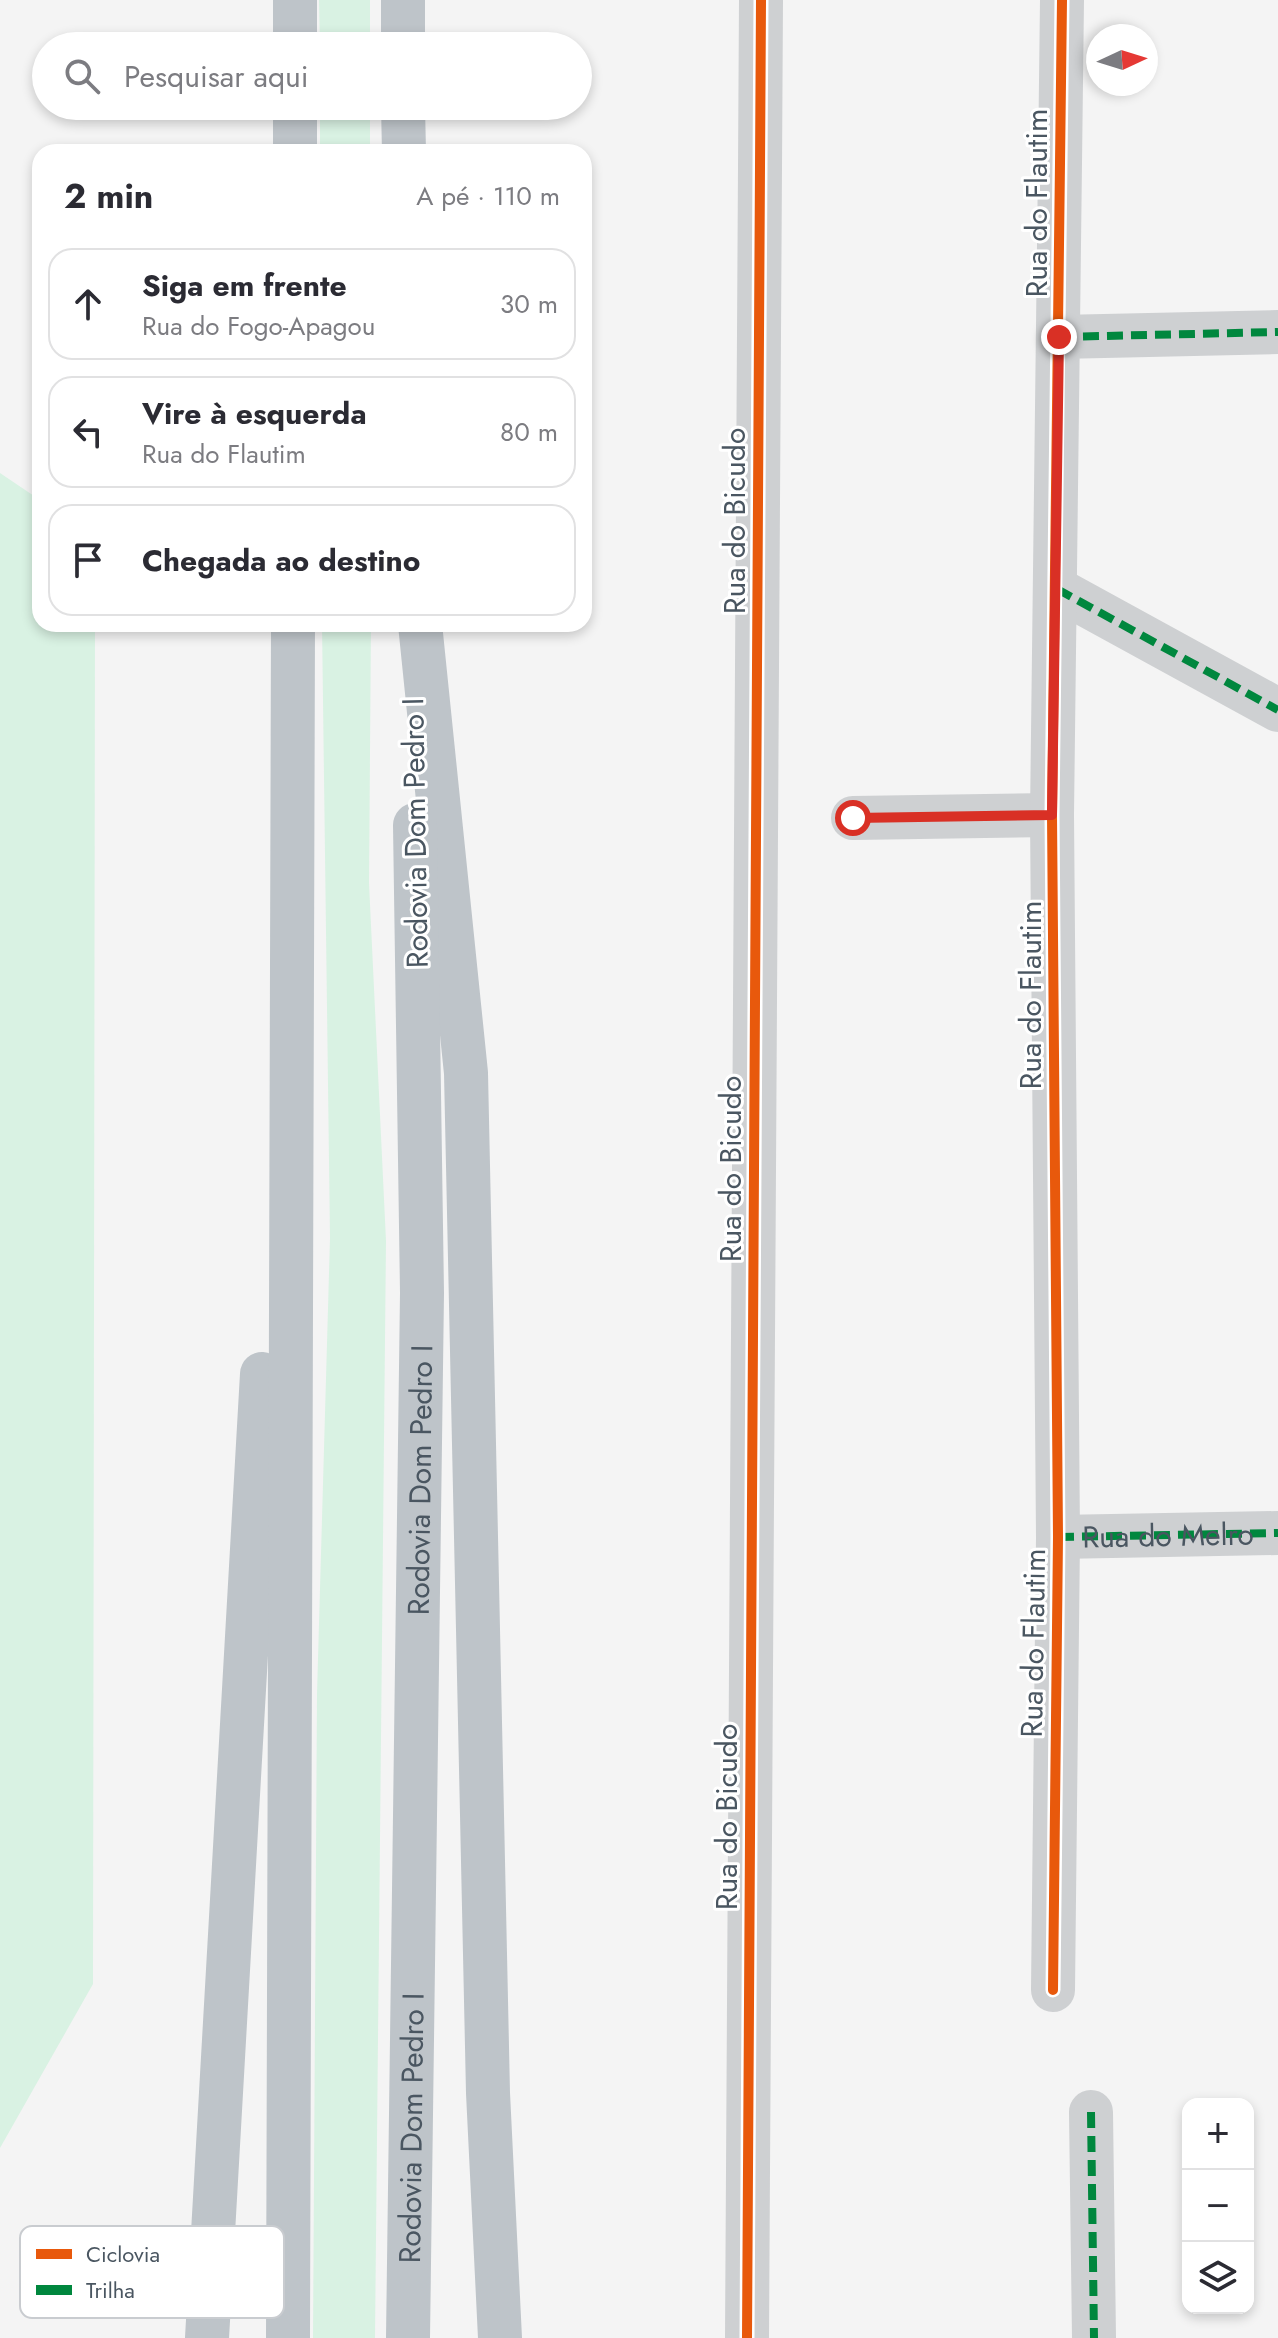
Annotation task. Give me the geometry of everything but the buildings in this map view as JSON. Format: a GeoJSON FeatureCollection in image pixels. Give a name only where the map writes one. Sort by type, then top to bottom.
{"type":"FeatureCollection","features":[{"type":"Feature","properties":{"kind":"highway"},"geometry":{"type":"LineString","coordinates":[[295,0],[295,32]]}},
{"type":"Feature","properties":{"kind":"highway"},"geometry":{"type":"LineString","coordinates":[[403,0],[403,32]]}},
{"type":"Feature","properties":{"kind":"highway"},"geometry":{"type":"LineString","coordinates":[[295,120],[295,144]]}},
{"type":"Feature","properties":{"kind":"highway"},"geometry":{"type":"LineString","coordinates":[[403,120],[404,144]]}},
{"type":"Feature","properties":{"kind":"highway"},"geometry":{"type":"LineString","coordinates":[[288,2338],[293,632]]}},
{"type":"Feature","properties":{"kind":"highway","name":"Rodovia Dom Pedro I"},"geometry":{"type":"LineString","coordinates":[[408,2338],[422,1293],[412,632]]}},
{"type":"Feature","properties":{"kind":"highway"},"geometry":{"type":"LineString","coordinates":[[421,632],[466,1073],[488,2093],[500,2338]]}},
{"type":"Feature","properties":{"kind":"highway"},"geometry":{"type":"LineString","coordinates":[[214,2226],[290,920]]}},
{"type":"Feature","properties":{"kind":"highway"},"geometry":{"type":"LineString","coordinates":[[207,2338],[208,2318]]}},
{"type":"Feature","properties":{"kind":"street","name":"Rua do Bicudo"},"geometry":{"type":"LineString","coordinates":[[747,2338],[761,0]]}},
{"type":"Feature","properties":{"kind":"street","name":"Rua do Flautim"},"geometry":{"type":"LineString","coordinates":[[1053,1990],[1058,1537],[1052,815],[1062,0]]}},
{"type":"Feature","properties":{"kind":"street"},"geometry":{"type":"LineString","coordinates":[[1059,337],[1278,332]]}},
{"type":"Feature","properties":{"kind":"street"},"geometry":{"type":"LineString","coordinates":[[1057,589],[1278,710]]}},
{"type":"Feature","properties":{"kind":"street"},"geometry":{"type":"LineString","coordinates":[[853,818],[1052,815]]}},
{"type":"Feature","properties":{"kind":"street","name":"Rua do Melro"},"geometry":{"type":"LineString","coordinates":[[1058,1537],[1278,1533]]}},
{"type":"Feature","properties":{"kind":"street"},"geometry":{"type":"LineString","coordinates":[[1091,2112],[1094,2338]]}},
{"type":"Feature","properties":{"kind":"green space"},"geometry":{"type":"Polygon","coordinates":[[[319,0],[370,0],[370,32],[320,32],[319,0]]]}},
{"type":"Feature","properties":{"kind":"green space"},"geometry":{"type":"Polygon","coordinates":[[[320,120],[370,120],[370,144],[320,144],[320,120]]]}},
{"type":"Feature","properties":{"kind":"green space"},"geometry":{"type":"Polygon","coordinates":[[[0,473],[32,495],[32,632],[95,632],[93,1984],[0,2148],[0,473]]]}},
{"type":"Feature","properties":{"kind":"green space"},"geometry":{"type":"Polygon","coordinates":[[[322,632],[371,632],[369,883],[386,1241],[375,2338],[313,2338],[317,1694],[330,1238],[322,632]]]}},
{"type":"Feature","properties":{"kind":"marked path"},"geometry":{"type":"LineString","coordinates":[[1059,337],[1278,332]]}},
{"type":"Feature","properties":{"kind":"marked path"},"geometry":{"type":"LineString","coordinates":[[1057,589],[1278,710]]}},
{"type":"Feature","properties":{"kind":"marked path"},"geometry":{"type":"LineString","coordinates":[[853,818],[1052,815]]}},
{"type":"Feature","properties":{"kind":"marked path"},"geometry":{"type":"LineString","coordinates":[[1058,1537],[1278,1533]]}},
{"type":"Feature","properties":{"kind":"marked path"},"geometry":{"type":"LineString","coordinates":[[1091,2112],[1094,2338]]}},
{"type":"Feature","properties":{"kind":"cycle path"},"geometry":{"type":"LineString","coordinates":[[747,2338],[761,0]]}},
{"type":"Feature","properties":{"kind":"cycle path"},"geometry":{"type":"LineString","coordinates":[[1053,1990],[1058,1537],[1052,815],[1062,0]]}},
{"type":"Feature","properties":{"kind":"route"},"geometry":{"type":"LineString","coordinates":[[853,818],[1052,815],[1059,337]]}}]}
